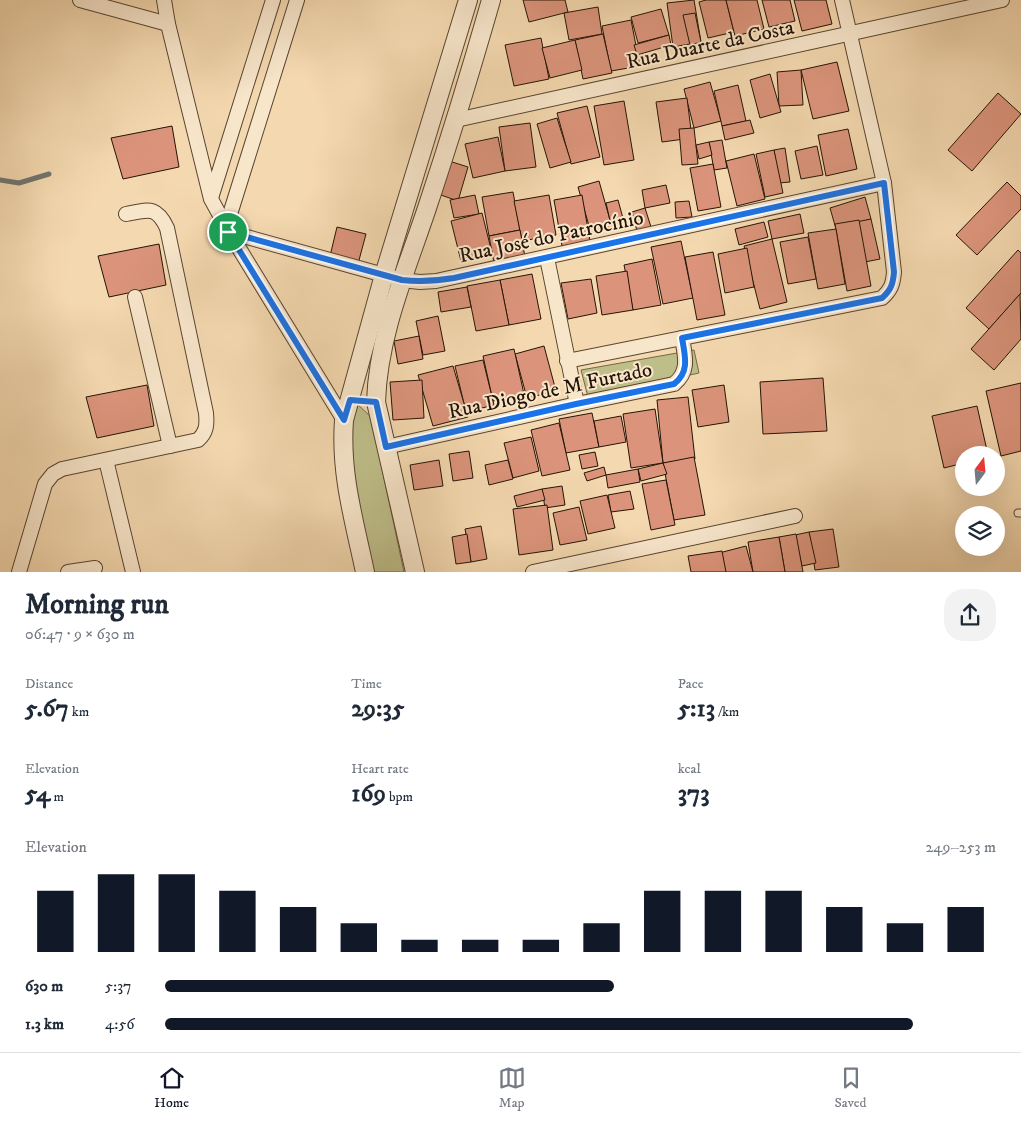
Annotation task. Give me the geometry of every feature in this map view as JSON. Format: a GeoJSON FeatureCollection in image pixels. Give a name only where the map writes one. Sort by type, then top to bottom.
{"type":"FeatureCollection","features":[{"type":"Feature","properties":{"kind":"street"},"geometry":{"type":"LineString","coordinates":[[80,0],[168,24]]}},
{"type":"Feature","properties":{"kind":"street"},"geometry":{"type":"LineString","coordinates":[[164,0],[168,24],[211,199],[227,230],[344,420]]}},
{"type":"Feature","properties":{"kind":"street"},"geometry":{"type":"LineString","coordinates":[[211,199],[273,0]]}},
{"type":"Feature","properties":{"kind":"street"},"geometry":{"type":"LineString","coordinates":[[227,230],[297,0]]}},
{"type":"Feature","properties":{"kind":"street"},"geometry":{"type":"LineString","coordinates":[[366,572],[344,474],[342,442],[344,420],[384,275],[468,0]]}},
{"type":"Feature","properties":{"kind":"street"},"geometry":{"type":"LineString","coordinates":[[415,572],[376,402],[376,378],[382,349],[402,280],[456,120],[491,0]]}},
{"type":"Feature","properties":{"kind":"street"},"geometry":{"type":"LineString","coordinates":[[842,0],[884,183]]}},
{"type":"Feature","properties":{"kind":"street","name":"Rua Duarte da Costa"},"geometry":{"type":"LineString","coordinates":[[456,120],[1002,0]]}},
{"type":"Feature","properties":{"kind":"street","name":"Rua José do Patrocínio"},"geometry":{"type":"LineString","coordinates":[[227,230],[402,280],[420,282],[454,278],[884,183]]}},
{"type":"Feature","properties":{"kind":"street","name":"Rua Diogo de M Furtado"},"geometry":{"type":"LineString","coordinates":[[567,361],[882,298],[890,292],[894,272],[884,183]]}},
{"type":"Feature","properties":{"kind":"street"},"geometry":{"type":"LineString","coordinates":[[19,572],[41,496],[49,479],[62,469],[198,440],[204,434],[207,424],[167,228],[162,216],[153,211],[126,214]]}},
{"type":"Feature","properties":{"kind":"street"},"geometry":{"type":"LineString","coordinates":[[547,258],[576,404]]}},
{"type":"Feature","properties":{"kind":"street"},"geometry":{"type":"LineString","coordinates":[[135,297],[170,446]]}},
{"type":"Feature","properties":{"kind":"street","name":"Rua Diogo de M Furtado"},"geometry":{"type":"LineString","coordinates":[[386,447],[674,384],[681,378],[685,368],[686,358],[682,338]]}},
{"type":"Feature","properties":{"kind":"street"},"geometry":{"type":"LineString","coordinates":[[350,400],[376,402]]}},
{"type":"Feature","properties":{"kind":"street"},"geometry":{"type":"LineString","coordinates":[[106,460],[133,572]]}},
{"type":"Feature","properties":{"kind":"street"},"geometry":{"type":"LineString","coordinates":[[533,572],[795,516]]}},
{"type":"Feature","properties":{"kind":"street"},"geometry":{"type":"LineString","coordinates":[[68,572],[95,568]]}},
{"type":"Feature","properties":{"kind":"green space"},"geometry":{"type":"Polygon","coordinates":[[[694,350],[699,373],[588,397],[581,370],[694,350]]]}},
{"type":"Feature","properties":{"kind":"green space"},"geometry":{"type":"Polygon","coordinates":[[[353,400],[371,417],[404,572],[369,572],[345,456],[353,400]]]}},
{"type":"Feature","properties":{"kind":"building"},"geometry":{"type":"Polygon","coordinates":[[[523,0],[565,0],[568,12],[529,22],[523,0]]]}},
{"type":"Feature","properties":{"kind":"building"},"geometry":{"type":"Polygon","coordinates":[[[694,0],[701,42],[673,47],[667,3],[694,0]]]}},
{"type":"Feature","properties":{"kind":"building"},"geometry":{"type":"Polygon","coordinates":[[[726,0],[734,32],[708,38],[699,2],[726,0]]]}},
{"type":"Feature","properties":{"kind":"building"},"geometry":{"type":"Polygon","coordinates":[[[726,0],[757,0],[764,29],[735,36],[726,0]]]}},
{"type":"Feature","properties":{"kind":"building"},"geometry":{"type":"Polygon","coordinates":[[[762,0],[790,0],[795,21],[769,27],[762,0]]]}},
{"type":"Feature","properties":{"kind":"building"},"geometry":{"type":"Polygon","coordinates":[[[794,0],[826,0],[832,24],[802,31],[794,0]]]}},
{"type":"Feature","properties":{"kind":"building"},"geometry":{"type":"Polygon","coordinates":[[[598,7],[602,34],[569,40],[564,13],[598,7]]]}},
{"type":"Feature","properties":{"kind":"building"},"geometry":{"type":"Polygon","coordinates":[[[661,9],[669,35],[638,43],[631,17],[661,9]]]}},
{"type":"Feature","properties":{"kind":"building"},"geometry":{"type":"Polygon","coordinates":[[[695,13],[701,42],[690,45],[683,15],[695,13]]]}},
{"type":"Feature","properties":{"kind":"building"},"geometry":{"type":"Polygon","coordinates":[[[631,20],[640,66],[611,71],[602,26],[631,20]]]}},
{"type":"Feature","properties":{"kind":"building"},"geometry":{"type":"Polygon","coordinates":[[[603,34],[612,73],[583,79],[575,40],[603,34]]]}},
{"type":"Feature","properties":{"kind":"building"},"geometry":{"type":"Polygon","coordinates":[[[669,35],[671,45],[637,55],[634,45],[669,35]]]}},
{"type":"Feature","properties":{"kind":"building"},"geometry":{"type":"Polygon","coordinates":[[[541,38],[549,79],[514,86],[505,45],[541,38]]]}},
{"type":"Feature","properties":{"kind":"building"},"geometry":{"type":"Polygon","coordinates":[[[575,40],[582,70],[550,78],[542,48],[575,40]]]}},
{"type":"Feature","properties":{"kind":"building"},"geometry":{"type":"Polygon","coordinates":[[[837,62],[849,111],[813,119],[801,70],[837,62]]]}},
{"type":"Feature","properties":{"kind":"building"},"geometry":{"type":"Polygon","coordinates":[[[801,70],[803,105],[779,106],[777,72],[801,70]]]}},
{"type":"Feature","properties":{"kind":"building"},"geometry":{"type":"Polygon","coordinates":[[[770,74],[781,112],[760,118],[750,80],[770,74]]]}},
{"type":"Feature","properties":{"kind":"building"},"geometry":{"type":"Polygon","coordinates":[[[710,82],[721,121],[694,128],[684,89],[710,82]]]}},
{"type":"Feature","properties":{"kind":"building"},"geometry":{"type":"Polygon","coordinates":[[[738,85],[746,121],[722,126],[714,91],[738,85]]]}},
{"type":"Feature","properties":{"kind":"building"},"geometry":{"type":"Polygon","coordinates":[[[998,93],[1021,114],[972,171],[948,150],[998,93]]]}},
{"type":"Feature","properties":{"kind":"building"},"geometry":{"type":"Polygon","coordinates":[[[687,98],[692,138],[662,142],[656,102],[687,98]]]}},
{"type":"Feature","properties":{"kind":"building"},"geometry":{"type":"Polygon","coordinates":[[[624,101],[634,160],[604,165],[594,106],[624,101]]]}},
{"type":"Feature","properties":{"kind":"building"},"geometry":{"type":"Polygon","coordinates":[[[587,106],[600,157],[571,164],[557,113],[587,106]]]}},
{"type":"Feature","properties":{"kind":"building"},"geometry":{"type":"Polygon","coordinates":[[[557,118],[571,162],[550,168],[537,124],[557,118]]]}},
{"type":"Feature","properties":{"kind":"building"},"geometry":{"type":"Polygon","coordinates":[[[750,120],[754,133],[725,140],[722,126],[750,120]]]}},
{"type":"Feature","properties":{"kind":"building"},"geometry":{"type":"Polygon","coordinates":[[[530,123],[536,167],[505,171],[499,127],[530,123]]]}},
{"type":"Feature","properties":{"kind":"building"},"geometry":{"type":"Polygon","coordinates":[[[172,126],[179,167],[123,179],[111,138],[172,126]]]}},
{"type":"Feature","properties":{"kind":"building"},"geometry":{"type":"Polygon","coordinates":[[[694,128],[698,164],[682,165],[679,129],[694,128]]]}},
{"type":"Feature","properties":{"kind":"building"},"geometry":{"type":"Polygon","coordinates":[[[848,129],[857,169],[826,176],[818,135],[848,129]]]}},
{"type":"Feature","properties":{"kind":"building"},"geometry":{"type":"Polygon","coordinates":[[[498,137],[505,171],[473,178],[465,144],[498,137]]]}},
{"type":"Feature","properties":{"kind":"building"},"geometry":{"type":"Polygon","coordinates":[[[722,140],[727,168],[714,170],[709,142],[722,140]]]}},
{"type":"Feature","properties":{"kind":"building"},"geometry":{"type":"Polygon","coordinates":[[[709,142],[712,155],[699,159],[696,145],[709,142]]]}},
{"type":"Feature","properties":{"kind":"building"},"geometry":{"type":"Polygon","coordinates":[[[817,146],[823,175],[801,179],[795,151],[817,146]]]}},
{"type":"Feature","properties":{"kind":"building"},"geometry":{"type":"Polygon","coordinates":[[[785,148],[790,182],[779,183],[774,150],[785,148]]]}},
{"type":"Feature","properties":{"kind":"building"},"geometry":{"type":"Polygon","coordinates":[[[774,150],[783,193],[765,197],[756,154],[774,150]]]}},
{"type":"Feature","properties":{"kind":"building"},"geometry":{"type":"Polygon","coordinates":[[[754,154],[765,199],[737,206],[726,161],[754,154]]]}},
{"type":"Feature","properties":{"kind":"building"},"geometry":{"type":"Polygon","coordinates":[[[449,161],[468,167],[458,201],[438,194],[449,161]]]}},
{"type":"Feature","properties":{"kind":"building"},"geometry":{"type":"Polygon","coordinates":[[[713,164],[721,207],[698,211],[690,168],[713,164]]]}},
{"type":"Feature","properties":{"kind":"building"},"geometry":{"type":"Polygon","coordinates":[[[599,181],[612,227],[591,233],[578,187],[599,181]]]}},
{"type":"Feature","properties":{"kind":"building"},"geometry":{"type":"Polygon","coordinates":[[[1007,182],[1021,196],[1021,209],[977,255],[956,235],[1007,182]]]}},
{"type":"Feature","properties":{"kind":"building"},"geometry":{"type":"Polygon","coordinates":[[[666,185],[670,203],[645,208],[642,190],[666,185]]]}},
{"type":"Feature","properties":{"kind":"building"},"geometry":{"type":"Polygon","coordinates":[[[513,192],[520,230],[489,236],[482,197],[513,192]]]}},
{"type":"Feature","properties":{"kind":"building"},"geometry":{"type":"Polygon","coordinates":[[[475,195],[479,214],[454,218],[450,200],[475,195]]]}},
{"type":"Feature","properties":{"kind":"building"},"geometry":{"type":"Polygon","coordinates":[[[549,195],[556,235],[522,241],[514,201],[549,195]]]}},
{"type":"Feature","properties":{"kind":"building"},"geometry":{"type":"Polygon","coordinates":[[[582,195],[590,241],[562,246],[554,200],[582,195]]]}},
{"type":"Feature","properties":{"kind":"building"},"geometry":{"type":"Polygon","coordinates":[[[865,197],[871,219],[836,229],[830,208],[865,197]]]}},
{"type":"Feature","properties":{"kind":"building"},"geometry":{"type":"Polygon","coordinates":[[[618,200],[624,222],[611,225],[606,203],[618,200]]]}},
{"type":"Feature","properties":{"kind":"building"},"geometry":{"type":"Polygon","coordinates":[[[689,201],[692,217],[676,218],[675,202],[689,201]]]}},
{"type":"Feature","properties":{"kind":"building"},"geometry":{"type":"Polygon","coordinates":[[[645,208],[651,227],[637,231],[632,212],[645,208]]]}},
{"type":"Feature","properties":{"kind":"building"},"geometry":{"type":"Polygon","coordinates":[[[482,213],[492,253],[461,261],[451,221],[482,213]]]}},
{"type":"Feature","properties":{"kind":"building"},"geometry":{"type":"Polygon","coordinates":[[[800,214],[804,233],[772,239],[768,221],[800,214]]]}},
{"type":"Feature","properties":{"kind":"building"},"geometry":{"type":"Polygon","coordinates":[[[871,219],[880,259],[860,263],[851,223],[871,219]]]}},
{"type":"Feature","properties":{"kind":"building"},"geometry":{"type":"Polygon","coordinates":[[[859,220],[871,286],[847,291],[835,224],[859,220]]]}},
{"type":"Feature","properties":{"kind":"building"},"geometry":{"type":"Polygon","coordinates":[[[764,222],[768,237],[739,245],[735,229],[764,222]]]}},
{"type":"Feature","properties":{"kind":"building"},"geometry":{"type":"Polygon","coordinates":[[[337,227],[366,234],[358,264],[330,256],[337,227]]]}},
{"type":"Feature","properties":{"kind":"building"},"geometry":{"type":"Polygon","coordinates":[[[836,229],[845,284],[818,289],[808,233],[836,229]]]}},
{"type":"Feature","properties":{"kind":"building"},"geometry":{"type":"Polygon","coordinates":[[[520,230],[525,257],[494,263],[489,236],[520,230]]]}},
{"type":"Feature","properties":{"kind":"building"},"geometry":{"type":"Polygon","coordinates":[[[808,237],[816,279],[788,284],[780,242],[808,237]]]}},
{"type":"Feature","properties":{"kind":"building"},"geometry":{"type":"Polygon","coordinates":[[[772,239],[787,302],[760,309],[744,246],[772,239]]]}},
{"type":"Feature","properties":{"kind":"building"},"geometry":{"type":"Polygon","coordinates":[[[681,241],[693,298],[663,304],[651,247],[681,241]]]}},
{"type":"Feature","properties":{"kind":"building"},"geometry":{"type":"Polygon","coordinates":[[[159,244],[166,285],[109,297],[98,256],[159,244]]]}},
{"type":"Feature","properties":{"kind":"building"},"geometry":{"type":"Polygon","coordinates":[[[747,248],[754,287],[725,293],[718,254],[747,248]]]}},
{"type":"Feature","properties":{"kind":"building"},"geometry":{"type":"Polygon","coordinates":[[[1018,250],[1021,253],[1021,293],[989,329],[966,308],[1018,250]]]}},
{"type":"Feature","properties":{"kind":"building"},"geometry":{"type":"Polygon","coordinates":[[[713,252],[725,315],[697,320],[685,257],[713,252]]]}},
{"type":"Feature","properties":{"kind":"building"},"geometry":{"type":"Polygon","coordinates":[[[652,259],[661,305],[633,310],[624,265],[652,259]]]}},
{"type":"Feature","properties":{"kind":"building"},"geometry":{"type":"Polygon","coordinates":[[[627,271],[633,310],[602,315],[596,276],[627,271]]]}},
{"type":"Feature","properties":{"kind":"building"},"geometry":{"type":"Polygon","coordinates":[[[532,274],[541,319],[509,325],[500,280],[532,274]]]}},
{"type":"Feature","properties":{"kind":"building"},"geometry":{"type":"Polygon","coordinates":[[[591,279],[597,313],[568,319],[561,283],[591,279]]]}},
{"type":"Feature","properties":{"kind":"building"},"geometry":{"type":"Polygon","coordinates":[[[500,280],[509,325],[476,331],[467,286],[500,280]]]}},
{"type":"Feature","properties":{"kind":"building"},"geometry":{"type":"Polygon","coordinates":[[[467,287],[471,307],[441,312],[438,292],[467,287]]]}},
{"type":"Feature","properties":{"kind":"building"},"geometry":{"type":"Polygon","coordinates":[[[1020,294],[1021,339],[994,370],[971,349],[1020,294]]]}},
{"type":"Feature","properties":{"kind":"building"},"geometry":{"type":"Polygon","coordinates":[[[438,316],[445,351],[423,355],[416,321],[438,316]]]}},
{"type":"Feature","properties":{"kind":"building"},"geometry":{"type":"Polygon","coordinates":[[[419,336],[423,359],[398,364],[394,341],[419,336]]]}},
{"type":"Feature","properties":{"kind":"building"},"geometry":{"type":"Polygon","coordinates":[[[544,346],[556,391],[527,398],[515,354],[544,346]]]}},
{"type":"Feature","properties":{"kind":"building"},"geometry":{"type":"Polygon","coordinates":[[[514,349],[524,394],[493,401],[483,356],[514,349]]]}},
{"type":"Feature","properties":{"kind":"building"},"geometry":{"type":"Polygon","coordinates":[[[483,360],[494,405],[466,412],[455,366],[483,360]]]}},
{"type":"Feature","properties":{"kind":"building"},"geometry":{"type":"Polygon","coordinates":[[[453,366],[468,417],[433,426],[418,375],[453,366]]]}},
{"type":"Feature","properties":{"kind":"building"},"geometry":{"type":"Polygon","coordinates":[[[823,378],[827,431],[763,434],[760,382],[823,378]]]}},
{"type":"Feature","properties":{"kind":"building"},"geometry":{"type":"Polygon","coordinates":[[[422,380],[424,418],[393,420],[390,382],[422,380]]]}},
{"type":"Feature","properties":{"kind":"building"},"geometry":{"type":"Polygon","coordinates":[[[1021,383],[1021,451],[1005,455],[1005,446],[999,446],[986,391],[1021,383]]]}},
{"type":"Feature","properties":{"kind":"building"},"geometry":{"type":"Polygon","coordinates":[[[147,385],[154,426],[97,438],[86,397],[147,385]]]}},
{"type":"Feature","properties":{"kind":"building"},"geometry":{"type":"Polygon","coordinates":[[[724,385],[729,422],[698,427],[692,390],[724,385]]]}},
{"type":"Feature","properties":{"kind":"building"},"geometry":{"type":"Polygon","coordinates":[[[688,397],[695,459],[663,463],[657,400],[688,397]]]}},
{"type":"Feature","properties":{"kind":"building"},"geometry":{"type":"Polygon","coordinates":[[[977,406],[986,446],[955,446],[955,465],[944,468],[932,416],[977,406]]]}},
{"type":"Feature","properties":{"kind":"building"},"geometry":{"type":"Polygon","coordinates":[[[655,409],[663,463],[631,468],[623,414],[655,409]]]}},
{"type":"Feature","properties":{"kind":"building"},"geometry":{"type":"Polygon","coordinates":[[[592,413],[599,447],[566,453],[559,419],[592,413]]]}},
{"type":"Feature","properties":{"kind":"building"},"geometry":{"type":"Polygon","coordinates":[[[621,416],[626,442],[599,447],[594,421],[621,416]]]}},
{"type":"Feature","properties":{"kind":"building"},"geometry":{"type":"Polygon","coordinates":[[[559,423],[570,470],[542,476],[531,430],[559,423]]]}},
{"type":"Feature","properties":{"kind":"building"},"geometry":{"type":"Polygon","coordinates":[[[531,437],[539,471],[513,478],[504,443],[531,437]]]}},
{"type":"Feature","properties":{"kind":"building"},"geometry":{"type":"Polygon","coordinates":[[[469,451],[473,478],[453,481],[449,454],[469,451]]]}},
{"type":"Feature","properties":{"kind":"building"},"geometry":{"type":"Polygon","coordinates":[[[595,452],[598,466],[582,469],[579,455],[595,452]]]}},
{"type":"Feature","properties":{"kind":"building"},"geometry":{"type":"Polygon","coordinates":[[[694,457],[705,515],[674,520],[663,463],[694,457]]]}},
{"type":"Feature","properties":{"kind":"building"},"geometry":{"type":"Polygon","coordinates":[[[439,460],[443,486],[414,490],[410,465],[439,460]]]}},
{"type":"Feature","properties":{"kind":"building"},"geometry":{"type":"Polygon","coordinates":[[[508,460],[513,479],[489,485],[485,465],[508,460]]]}},
{"type":"Feature","properties":{"kind":"building"},"geometry":{"type":"Polygon","coordinates":[[[663,463],[667,474],[641,481],[638,469],[663,463]]]}},
{"type":"Feature","properties":{"kind":"building"},"geometry":{"type":"Polygon","coordinates":[[[604,467],[606,475],[587,481],[584,473],[604,467]]]}},
{"type":"Feature","properties":{"kind":"building"},"geometry":{"type":"Polygon","coordinates":[[[638,469],[640,482],[608,488],[606,475],[638,469]]]}},
{"type":"Feature","properties":{"kind":"building"},"geometry":{"type":"Polygon","coordinates":[[[666,480],[675,525],[651,530],[642,484],[666,480]]]}},
{"type":"Feature","properties":{"kind":"building"},"geometry":{"type":"Polygon","coordinates":[[[562,486],[565,505],[545,508],[542,489],[562,486]]]}},
{"type":"Feature","properties":{"kind":"building"},"geometry":{"type":"Polygon","coordinates":[[[542,489],[545,500],[517,507],[514,496],[542,489]]]}},
{"type":"Feature","properties":{"kind":"building"},"geometry":{"type":"Polygon","coordinates":[[[630,491],[634,509],[611,512],[608,495],[630,491]]]}},
{"type":"Feature","properties":{"kind":"building"},"geometry":{"type":"Polygon","coordinates":[[[607,495],[615,528],[588,534],[580,501],[607,495]]]}},
{"type":"Feature","properties":{"kind":"building"},"geometry":{"type":"Polygon","coordinates":[[[547,505],[553,550],[519,555],[513,509],[547,505]]]}},
{"type":"Feature","properties":{"kind":"building"},"geometry":{"type":"Polygon","coordinates":[[[579,507],[587,540],[560,545],[553,513],[579,507]]]}},
{"type":"Feature","properties":{"kind":"building"},"geometry":{"type":"Polygon","coordinates":[[[481,526],[487,559],[471,562],[465,529],[481,526]]]}},
{"type":"Feature","properties":{"kind":"building"},"geometry":{"type":"Polygon","coordinates":[[[833,529],[839,567],[815,570],[809,532],[833,529]]]}},
{"type":"Feature","properties":{"kind":"building"},"geometry":{"type":"Polygon","coordinates":[[[809,532],[816,563],[802,566],[795,535],[809,532]]]}},
{"type":"Feature","properties":{"kind":"building"},"geometry":{"type":"Polygon","coordinates":[[[467,534],[471,562],[456,564],[452,537],[467,534]]]}},
{"type":"Feature","properties":{"kind":"building"},"geometry":{"type":"Polygon","coordinates":[[[796,534],[803,572],[785,572],[779,537],[796,534]]]}},
{"type":"Feature","properties":{"kind":"building"},"geometry":{"type":"Polygon","coordinates":[[[779,537],[785,572],[753,572],[748,542],[779,537]]]}},
{"type":"Feature","properties":{"kind":"building"},"geometry":{"type":"Polygon","coordinates":[[[746,546],[753,572],[724,572],[719,553],[746,546]]]}},
{"type":"Feature","properties":{"kind":"building"},"geometry":{"type":"Polygon","coordinates":[[[722,551],[726,572],[691,572],[688,556],[722,551]]]}},
{"type":"Feature","properties":{"kind":"waterway"},"geometry":{"type":"LineString","coordinates":[[0,180],[19,183],[49,174]]}},
{"type":"Feature","properties":{"kind":"route"},"geometry":{"type":"LineString","coordinates":[[884,183],[894,272],[890,292],[882,298],[682,338],[686,358],[685,368],[681,378],[674,384],[386,447],[376,402],[350,400],[344,420],[228,232],[402,280],[436,281],[884,183]]}}]}
